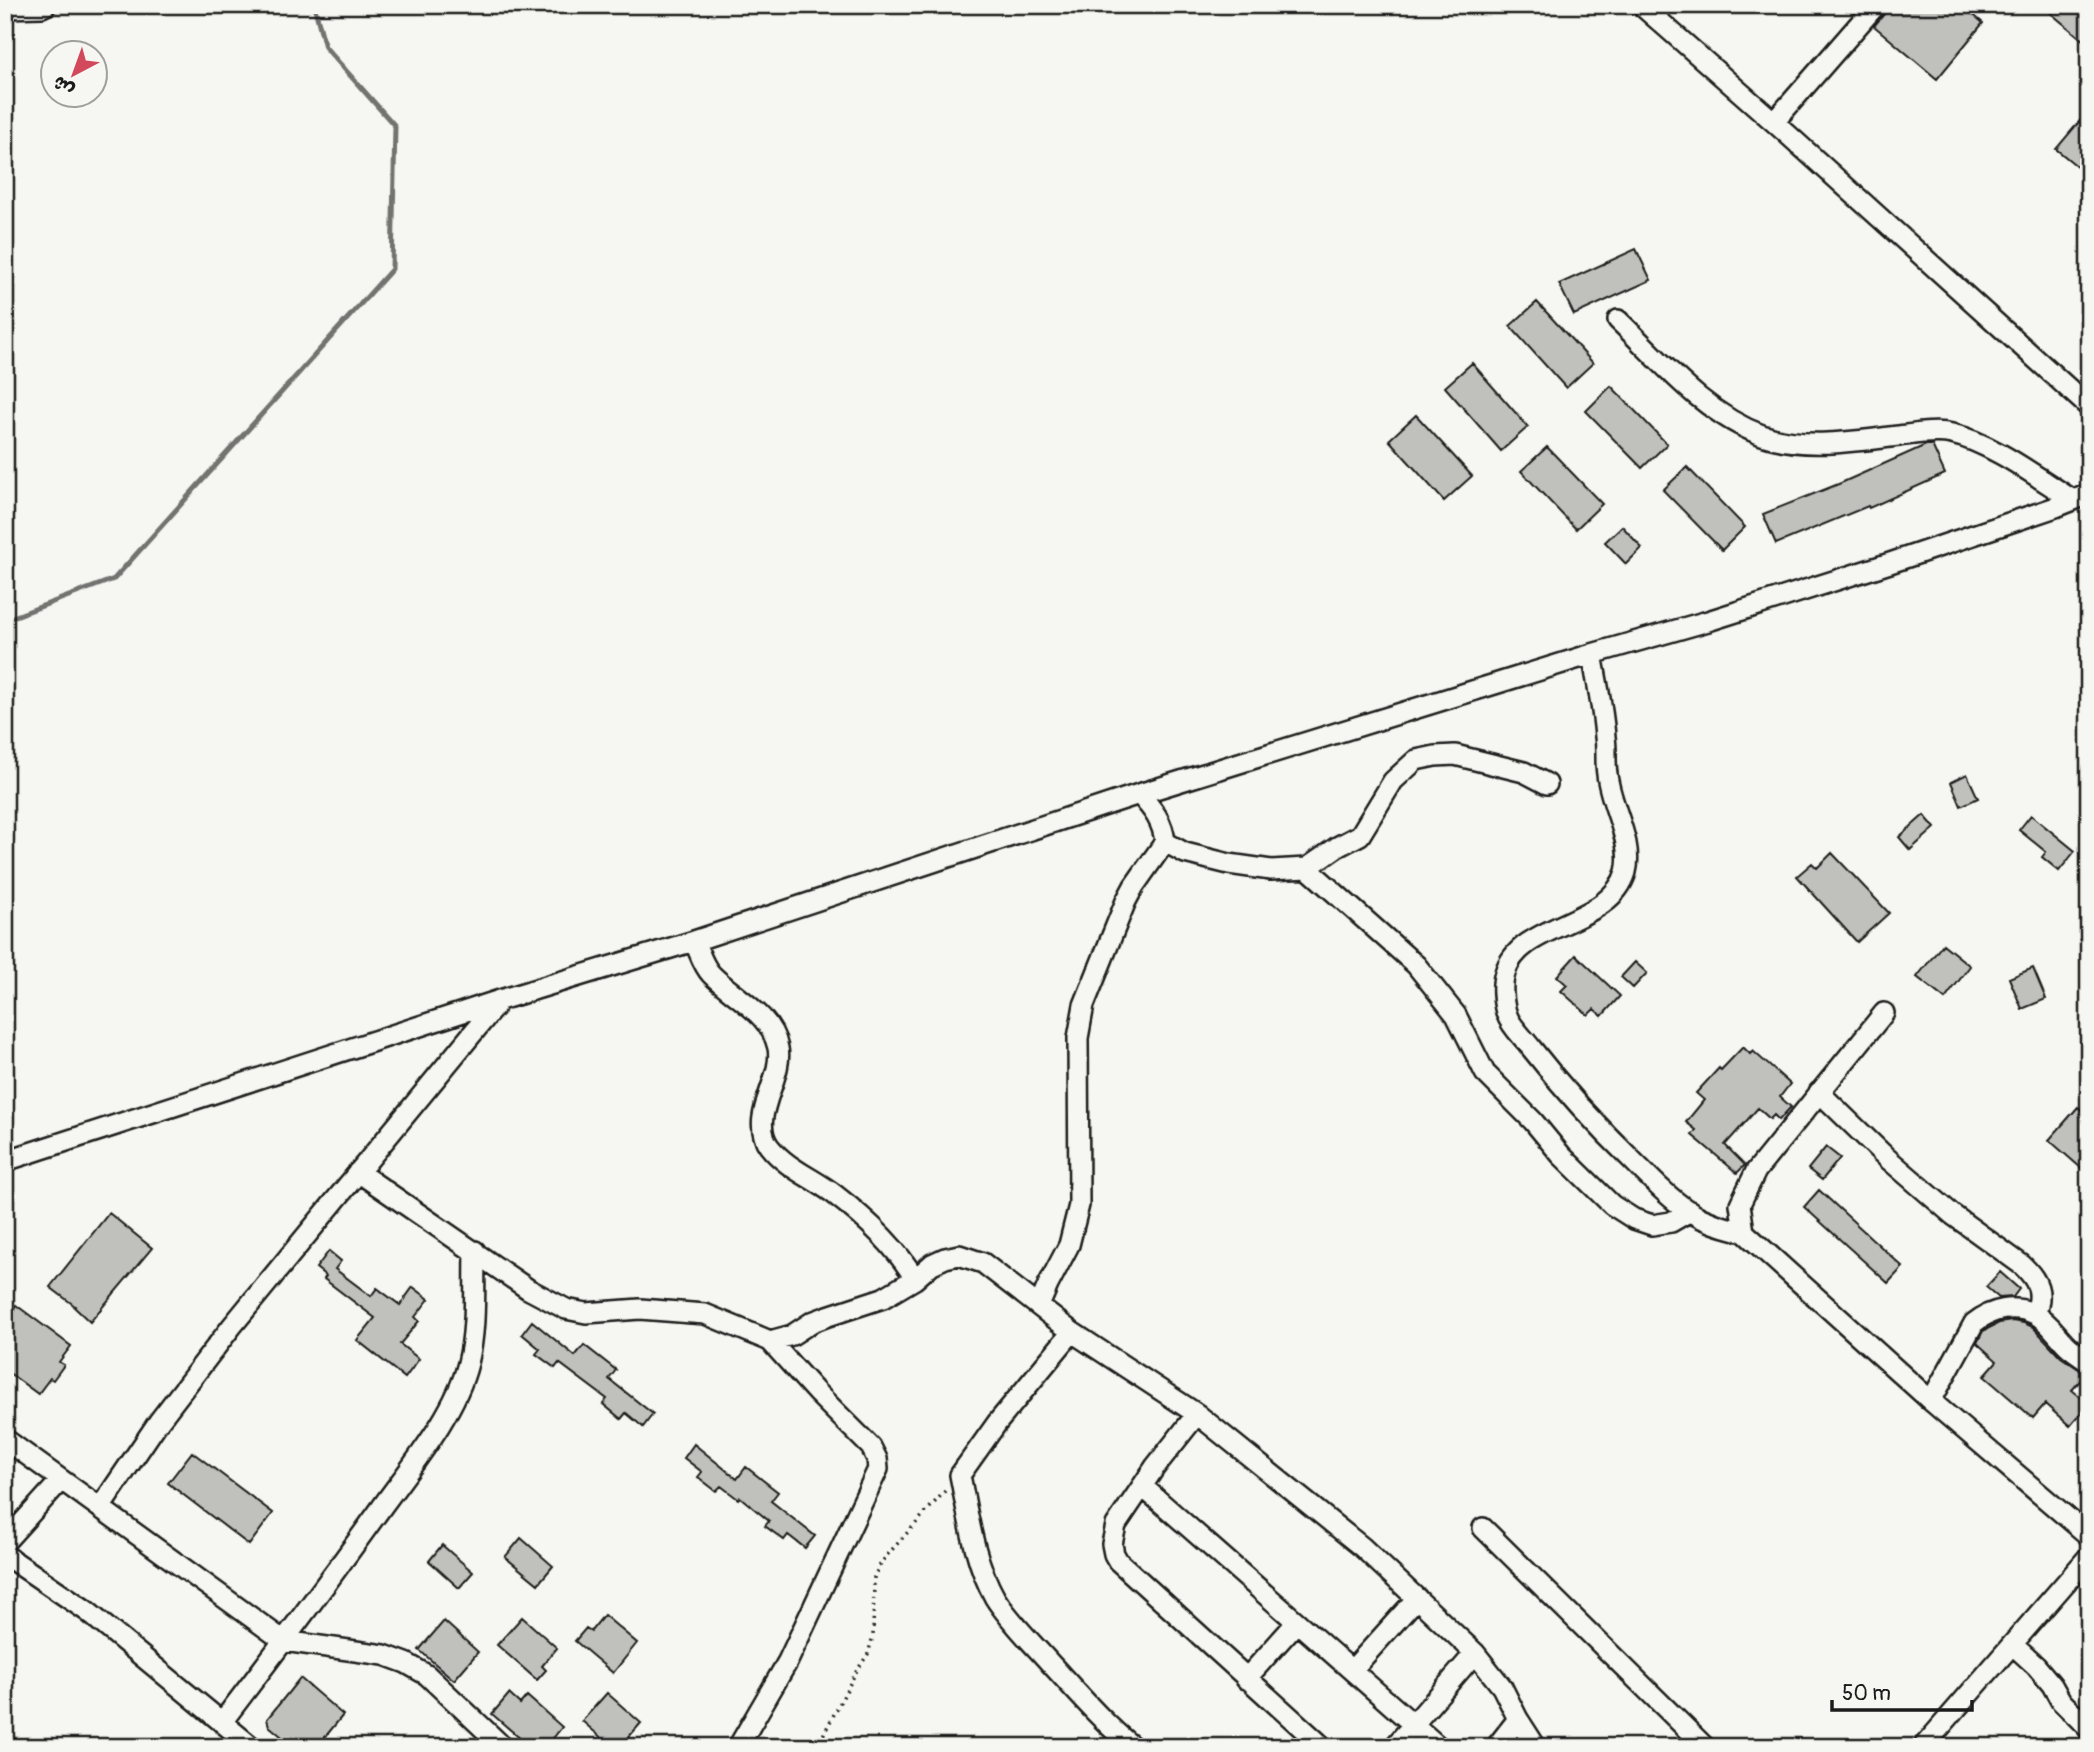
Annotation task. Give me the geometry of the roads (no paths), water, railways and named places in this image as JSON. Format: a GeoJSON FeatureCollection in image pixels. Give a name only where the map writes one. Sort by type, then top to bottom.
{"type":"FeatureCollection","features":[{"type":"Feature","properties":{"kind":"street"},"geometry":{"type":"LineString","coordinates":[[5,8],[46,5]]}},
{"type":"Feature","properties":{"kind":"street"},"geometry":{"type":"LineString","coordinates":[[1641,5],[2089,407]]}},
{"type":"Feature","properties":{"kind":"street"},"geometry":{"type":"LineString","coordinates":[[1774,122],[1876,5]]}},
{"type":"Feature","properties":{"kind":"street"},"geometry":{"type":"LineString","coordinates":[[1618,320],[1697,396],[1730,420],[1762,435],[1790,443],[1815,443],[1950,433],[1982,444],[2081,497]]}},
{"type":"Feature","properties":{"kind":"street"},"geometry":{"type":"LineString","coordinates":[[5,1161],[500,1000],[694,941],[1139,794],[1877,567],[2081,497]]}},
{"type":"Feature","properties":{"kind":"street"},"geometry":{"type":"LineString","coordinates":[[1592,654],[1603,711],[1606,774],[1627,849],[1626,871],[1615,892],[1598,907],[1519,948],[1505,973],[1503,995],[1507,1017],[1555,1079],[1609,1138],[1666,1194],[1712,1224],[1744,1232],[1931,1401],[2089,1536]]}},
{"type":"Feature","properties":{"kind":"street"},"geometry":{"type":"LineString","coordinates":[[1165,842],[1185,853],[1229,864],[1271,870],[1307,868],[1360,835],[1393,781],[1416,760],[1455,755],[1524,772],[1547,785]]}},
{"type":"Feature","properties":{"kind":"street"},"geometry":{"type":"LineString","coordinates":[[1039,1306],[1069,1245],[1079,1205],[1078,1038],[1084,1005],[1126,901],[1165,842],[1164,829],[1155,812],[1139,794]]}},
{"type":"Feature","properties":{"kind":"street"},"geometry":{"type":"LineString","coordinates":[[1307,868],[1416,965],[1456,1015],[1485,1073],[1612,1205],[1634,1219],[1652,1225],[1671,1222],[1690,1211]]}},
{"type":"Feature","properties":{"kind":"street"},"geometry":{"type":"LineString","coordinates":[[694,941],[708,972],[766,1022],[776,1038],[779,1052],[766,1101],[763,1130],[765,1140],[772,1150],[798,1172],[833,1194],[883,1236],[915,1279]]}},
{"type":"Feature","properties":{"kind":"street"},"geometry":{"type":"LineString","coordinates":[[100,1508],[159,1421],[223,1336],[500,1000]]}},
{"type":"Feature","properties":{"kind":"street"},"geometry":{"type":"LineString","coordinates":[[1744,1232],[1740,1204],[1756,1171],[1884,1013]]}},
{"type":"Feature","properties":{"kind":"street"},"geometry":{"type":"LineString","coordinates":[[1819,1092],[1887,1158],[1953,1215],[2031,1273],[2037,1282],[2040,1296],[2035,1314]]}},
{"type":"Feature","properties":{"kind":"street"},"geometry":{"type":"LineString","coordinates":[[358,1172],[528,1289],[566,1308],[586,1313],[640,1309],[705,1314],[769,1340],[865,1441],[877,1459],[878,1469],[788,1661],[738,1747]]}},
{"type":"Feature","properties":{"kind":"street"},"geometry":{"type":"LineString","coordinates":[[222,1722],[424,1449],[453,1401],[468,1364],[473,1324],[475,1251]]}},
{"type":"Feature","properties":{"kind":"street"},"geometry":{"type":"LineString","coordinates":[[769,1340],[792,1335],[828,1315],[883,1298],[915,1279],[932,1264],[959,1255],[983,1263],[1072,1332],[1197,1414],[1362,1547],[1475,1653],[1502,1688],[1536,1747]]}},
{"type":"Feature","properties":{"kind":"street"},"geometry":{"type":"LineString","coordinates":[[1931,1401],[1974,1322],[1995,1310],[2011,1309],[2035,1314],[2069,1347],[2089,1361]]}},
{"type":"Feature","properties":{"kind":"street"},"geometry":{"type":"LineString","coordinates":[[1072,1332],[998,1423],[960,1475],[974,1541],[996,1599],[1054,1667],[1116,1733],[1133,1747]]}},
{"type":"Feature","properties":{"kind":"street"},"geometry":{"type":"LineString","coordinates":[[1197,1414],[1155,1467],[1116,1525],[1113,1536],[1114,1553],[1118,1561],[1323,1747]]}},
{"type":"Feature","properties":{"kind":"street"},"geometry":{"type":"LineString","coordinates":[[5,1439],[284,1641],[384,1655],[406,1663],[427,1675],[503,1747]]}},
{"type":"Feature","properties":{"kind":"street"},"geometry":{"type":"LineString","coordinates":[[5,1542],[61,1480]]}},
{"type":"Feature","properties":{"kind":"street"},"geometry":{"type":"LineString","coordinates":[[1142,1486],[1439,1747]]}},
{"type":"Feature","properties":{"kind":"street"},"geometry":{"type":"LineString","coordinates":[[1483,1528],[1704,1747]]}},
{"type":"Feature","properties":{"kind":"street"},"geometry":{"type":"LineString","coordinates":[[5,1555],[86,1611],[252,1747]]}},
{"type":"Feature","properties":{"kind":"street"},"geometry":{"type":"LineString","coordinates":[[1923,1747],[2089,1556]]}},
{"type":"Feature","properties":{"kind":"street"},"geometry":{"type":"LineString","coordinates":[[1352,1671],[1417,1598]]}},
{"type":"Feature","properties":{"kind":"street"},"geometry":{"type":"LineString","coordinates":[[1246,1679],[1297,1622]]}},
{"type":"Feature","properties":{"kind":"street"},"geometry":{"type":"LineString","coordinates":[[2012,1645],[2036,1666],[2061,1701],[2089,1730]]}},
{"type":"Feature","properties":{"kind":"street"},"geometry":{"type":"LineString","coordinates":[[1394,1747],[1475,1653]]}},
{"type":"Feature","properties":{"kind":"street"},"geometry":{"type":"LineString","coordinates":[[1496,1747],[1518,1719]]}},
{"type":"Feature","properties":{"kind":"waterway"},"geometry":{"type":"LineString","coordinates":[[5,620],[114,579],[392,269],[395,126],[325,47],[314,5]]}}]}
